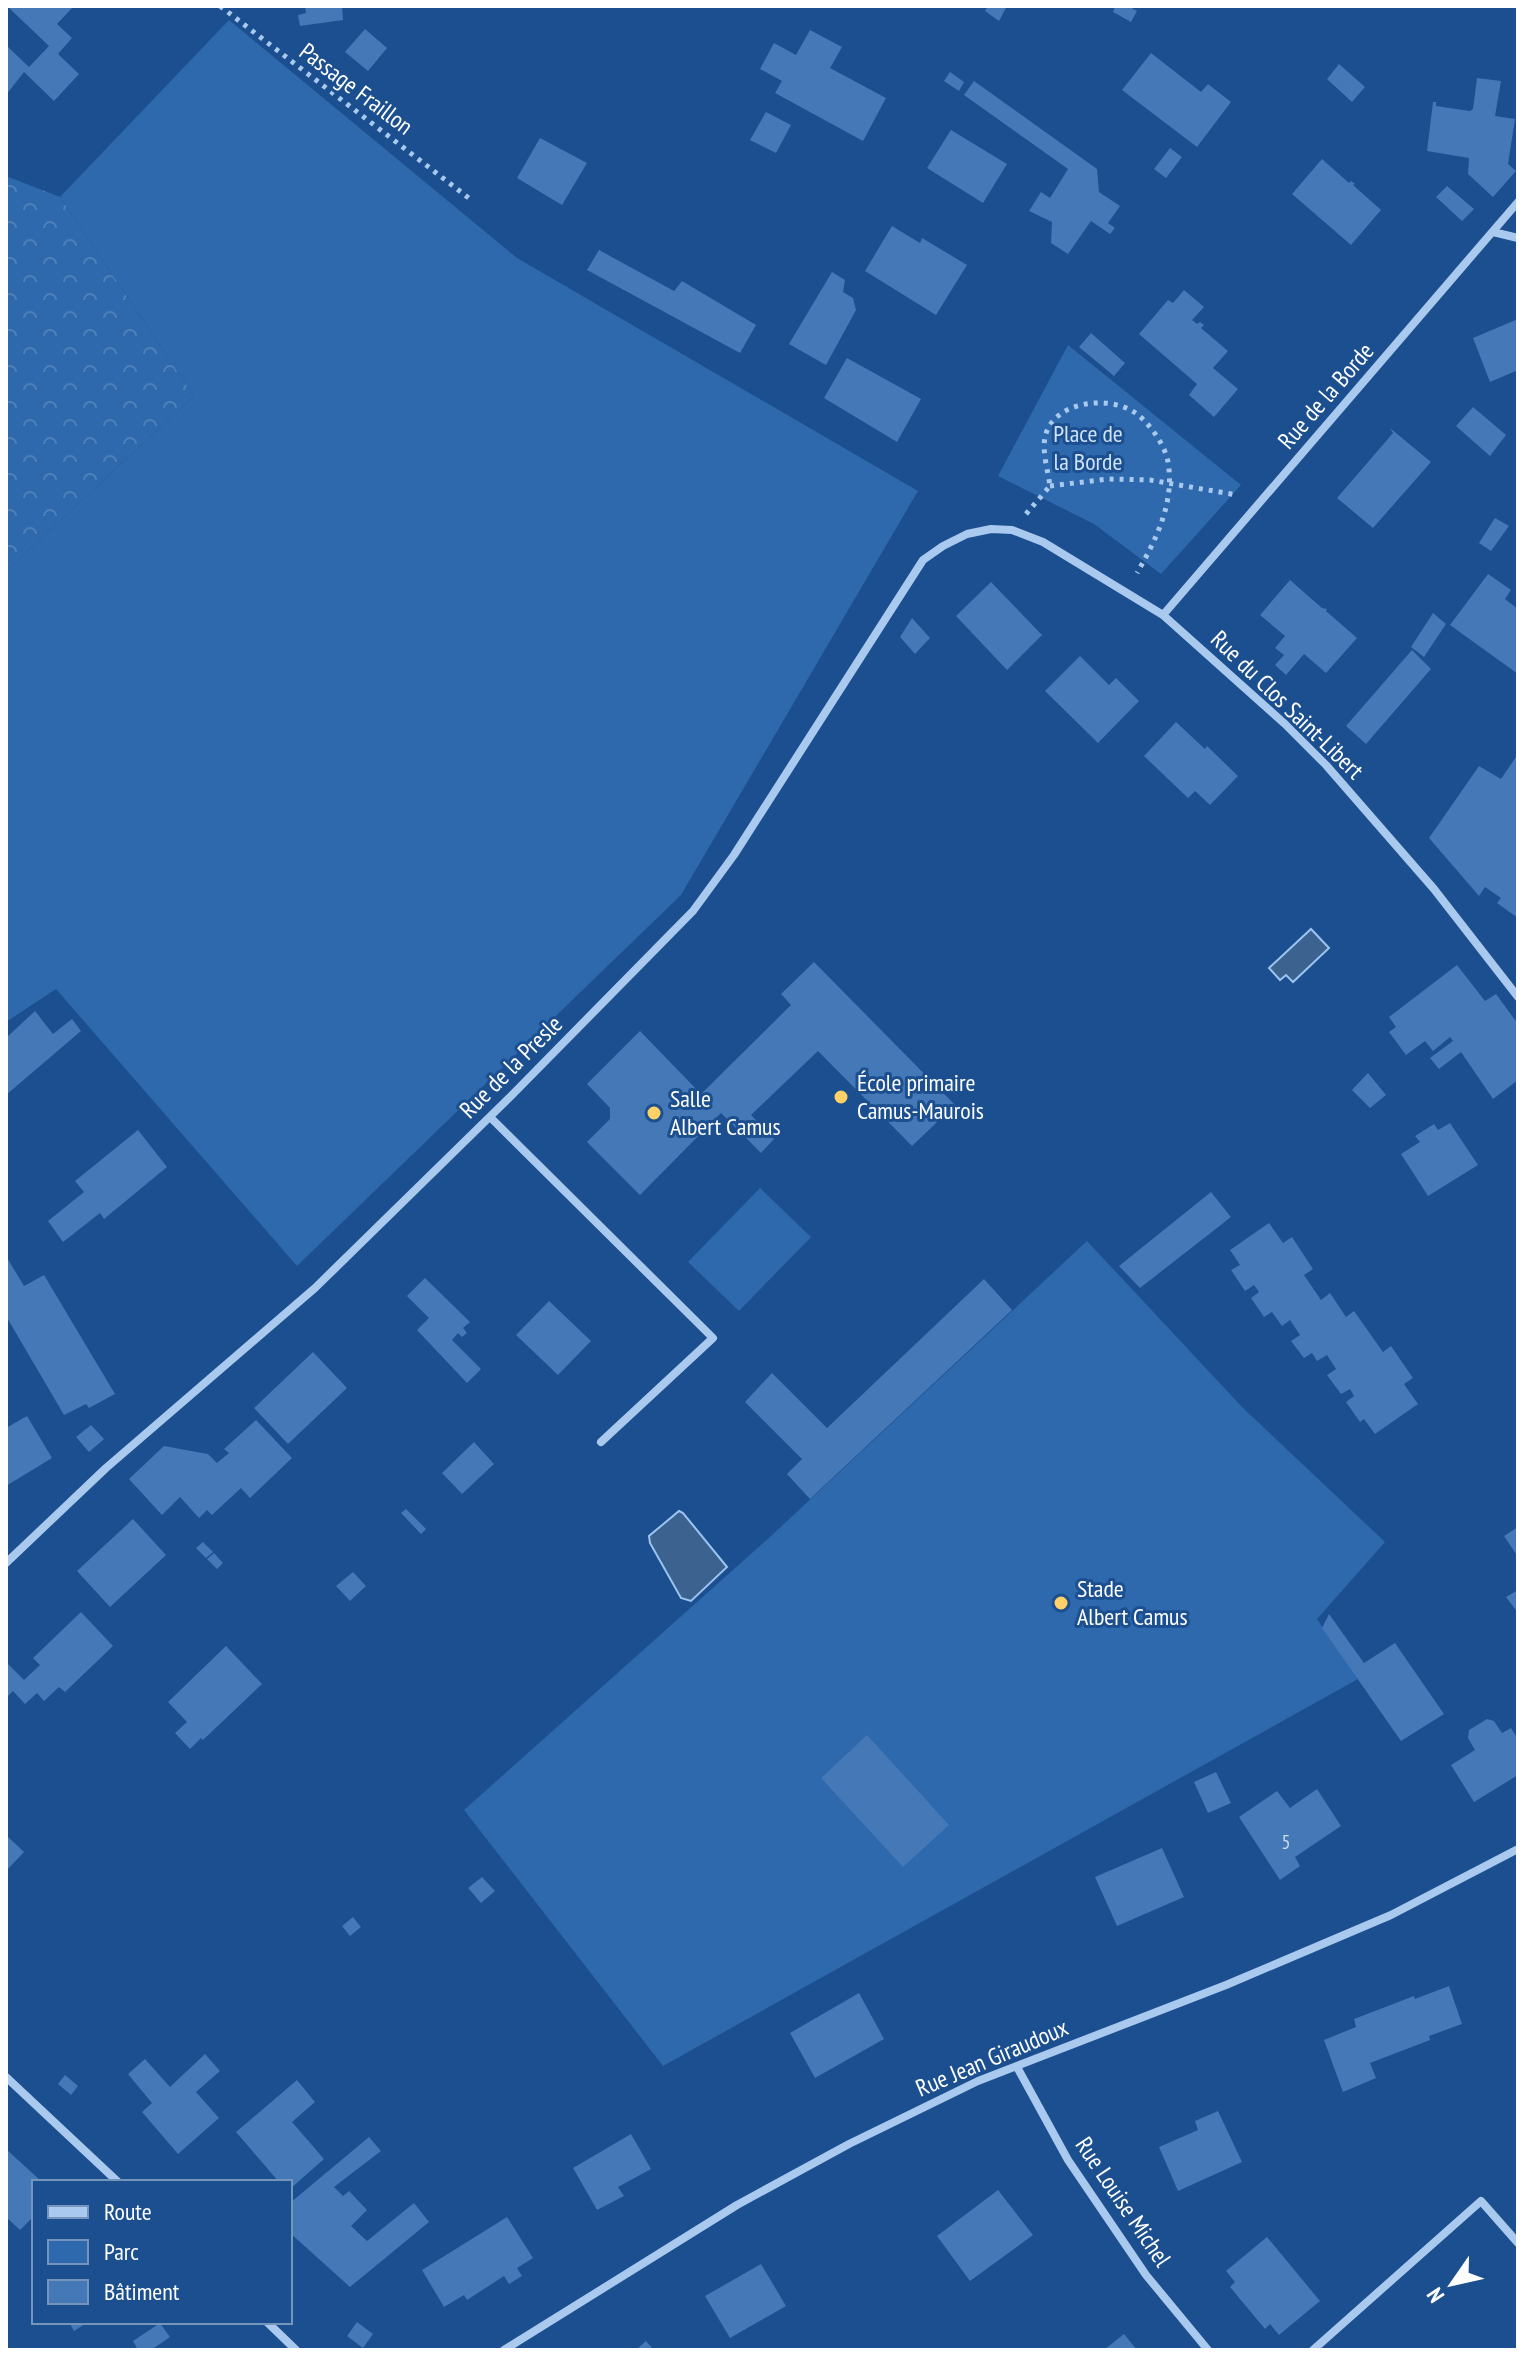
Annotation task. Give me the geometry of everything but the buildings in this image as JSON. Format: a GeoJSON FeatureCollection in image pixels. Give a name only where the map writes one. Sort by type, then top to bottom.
{"type":"FeatureCollection","features":[{"type":"Feature","properties":{"kind":"street","name":"Rue de la Borde"},"geometry":{"type":"LineString","coordinates":[[1163,615],[1518,202]]}},
{"type":"Feature","properties":{"kind":"street"},"geometry":{"type":"LineString","coordinates":[[1493,232],[1518,238]]}},
{"type":"Feature","properties":{"kind":"street","name":"Rue du Clos Saint-Libert"},"geometry":{"type":"LineString","coordinates":[[967,534],[991,529],[1012,530],[1043,542],[1163,615],[1285,724],[1326,765],[1434,889],[1518,997]]}},
{"type":"Feature","properties":{"kind":"street","name":"Rue de la Presle"},"geometry":{"type":"LineString","coordinates":[[6,1563],[106,1468],[315,1288],[490,1117],[693,911],[734,855],[923,560],[967,534]]}},
{"type":"Feature","properties":{"kind":"street"},"geometry":{"type":"LineString","coordinates":[[490,1117],[713,1338],[601,1442]]}},
{"type":"Feature","properties":{"kind":"street","name":"Rue Jean Giraudoux"},"geometry":{"type":"LineString","coordinates":[[504,2350],[737,2205],[849,2144],[978,2081],[1226,1985],[1391,1915],[1518,1849]]}},
{"type":"Feature","properties":{"kind":"street","name":"Rue Louise Michel"},"geometry":{"type":"LineString","coordinates":[[1017,2067],[1077,2173],[1146,2275],[1208,2350]]}},
{"type":"Feature","properties":{"kind":"street"},"geometry":{"type":"LineString","coordinates":[[6,2077],[116,2180]]}},
{"type":"Feature","properties":{"kind":"street"},"geometry":{"type":"LineString","coordinates":[[1313,2350],[1481,2201],[1518,2243]]}},
{"type":"Feature","properties":{"kind":"street"},"geometry":{"type":"LineString","coordinates":[[269,2324],[296,2350]]}},
{"type":"Feature","properties":{"kind":"path","name":"Passage Fraillon"},"geometry":{"type":"LineString","coordinates":[[220,6],[470,199]]}},
{"type":"Feature","properties":{"kind":"path"},"geometry":{"type":"LineString","coordinates":[[1050,486],[1045,437],[1050,426],[1069,409],[1087,403],[1104,404],[1132,411],[1148,425],[1168,461],[1169,484],[1161,529],[1127,591]]}},
{"type":"Feature","properties":{"kind":"path"},"geometry":{"type":"LineString","coordinates":[[1012,530],[1050,486],[1108,479],[1150,480],[1201,487],[1261,501]]}},
{"type":"Feature","properties":{"kind":"green space"},"geometry":{"type":"Polygon","coordinates":[[[229,20],[517,258],[918,491],[681,895],[297,1266],[56,989],[6,1022],[6,571],[194,396],[60,197],[229,20]]]}},
{"type":"Feature","properties":{"kind":"green space"},"geometry":{"type":"Polygon","coordinates":[[[6,176],[60,197],[194,396],[6,571],[6,176]]]}},
{"type":"Feature","properties":{"kind":"green space","name":"Place de la Borde"},"geometry":{"type":"Polygon","coordinates":[[[1068,345],[1241,485],[1161,574],[1094,524],[998,476],[1068,345]]]}},
{"type":"Feature","properties":{"kind":"green space"},"geometry":{"type":"Polygon","coordinates":[[[760,1188],[811,1237],[739,1311],[688,1262],[760,1188]]]}},
{"type":"Feature","properties":{"kind":"green space"},"geometry":{"type":"Polygon","coordinates":[[[1087,1241],[1243,1408],[1385,1542],[1317,1619],[1358,1679],[663,2066],[464,1810],[771,1536],[1087,1241]]]}},
{"type":"Feature","properties":{"kind":"shaded area"},"geometry":{"type":"Polygon","coordinates":[[[1311,929],[1329,948],[1293,982],[1286,975],[1280,980],[1269,968],[1311,929]]]}},
{"type":"Feature","properties":{"kind":"shaded area"},"geometry":{"type":"Polygon","coordinates":[[[679,1511],[727,1567],[691,1601],[681,1598],[649,1536],[679,1511]]]}},
{"type":"Feature","properties":{"kind":"place","name":"École primaire Camus-Maurois"},"geometry":{"type":"Point","coordinates":[841,1097]}},
{"type":"Feature","properties":{"kind":"place","name":"Salle Albert Camus"},"geometry":{"type":"Point","coordinates":[654,1113]}},
{"type":"Feature","properties":{"kind":"place","name":"Stade Albert Camus"},"geometry":{"type":"Point","coordinates":[1061,1603]}}]}
